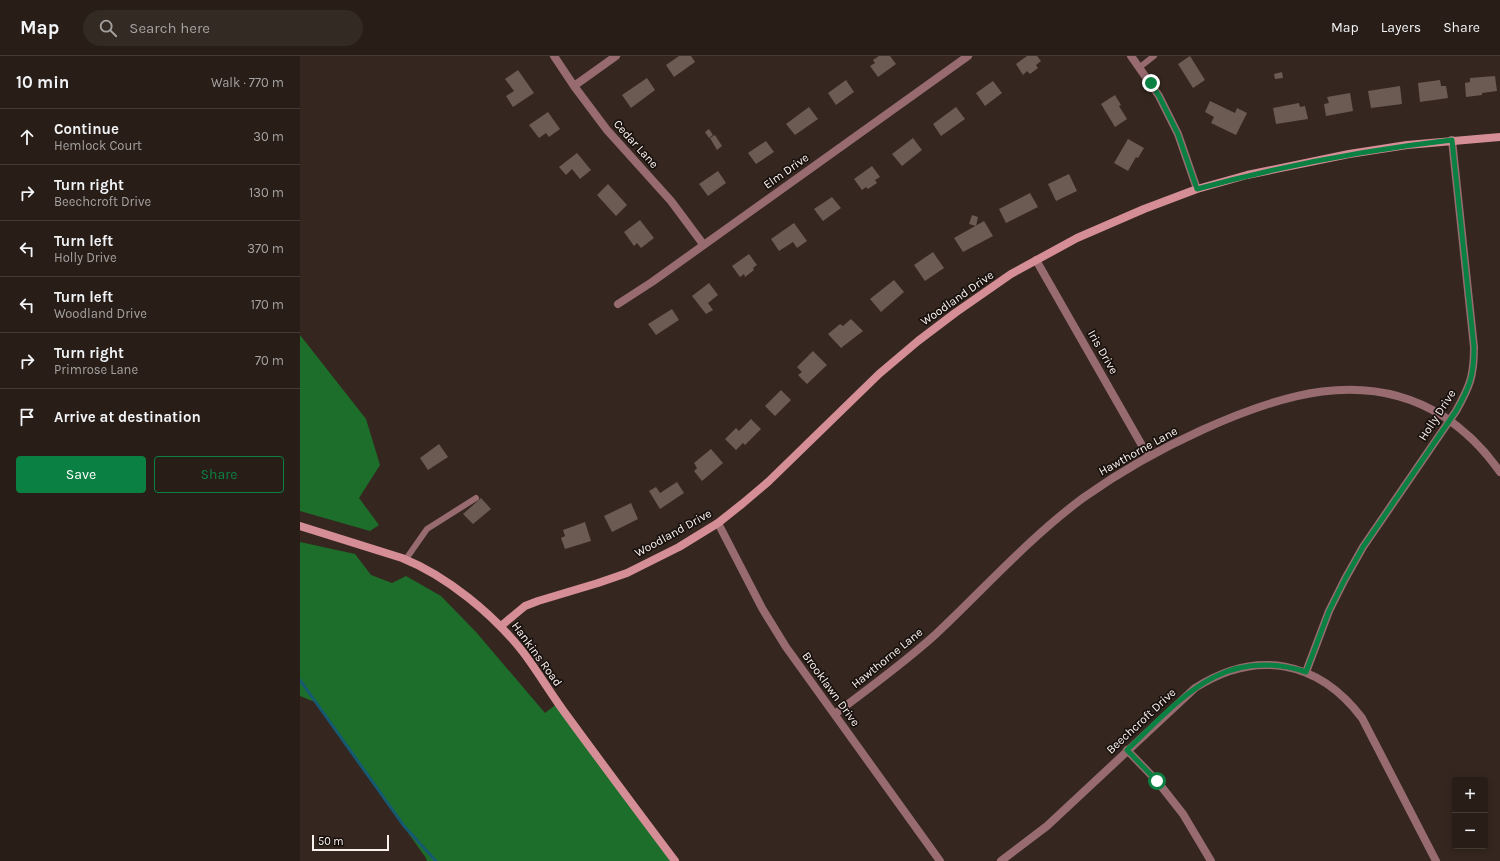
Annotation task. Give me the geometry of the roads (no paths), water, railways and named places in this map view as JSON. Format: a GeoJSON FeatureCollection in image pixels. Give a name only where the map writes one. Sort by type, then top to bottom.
{"type":"FeatureCollection","features":[{"type":"Feature","properties":{"kind":"street","name":"Cedar Lane"},"geometry":{"type":"LineString","coordinates":[[554,56],[574,86],[607,130],[671,201],[704,244]]}},
{"type":"Feature","properties":{"kind":"street"},"geometry":{"type":"LineString","coordinates":[[574,86],[616,56]]}},
{"type":"Feature","properties":{"kind":"street","name":"Elm Drive"},"geometry":{"type":"LineString","coordinates":[[618,304],[652,282],[968,56]]}},
{"type":"Feature","properties":{"kind":"street"},"geometry":{"type":"LineString","coordinates":[[1131,56],[1159,96],[1178,134],[1197,189]]}},
{"type":"Feature","properties":{"kind":"street","name":"Woodland Drive"},"geometry":{"type":"LineString","coordinates":[[501,626],[524,606],[538,600],[627,573],[678,547],[718,523],[768,482],[894,360],[956,312],[1011,274],[1105,225],[1197,189],[1247,175],[1348,154],[1452,140],[1500,137]]}},
{"type":"Feature","properties":{"kind":"street","name":"Holly Drive"},"geometry":{"type":"LineString","coordinates":[[1306,672],[1329,611],[1345,579],[1363,547],[1450,420],[1468,390],[1473,373],[1474,347],[1452,140]]}},
{"type":"Feature","properties":{"kind":"street","name":"Iris Drive"},"geometry":{"type":"LineString","coordinates":[[1036,260],[1148,456]]}},
{"type":"Feature","properties":{"kind":"street","name":"Hawthorne Lane"},"geometry":{"type":"LineString","coordinates":[[835,714],[916,652],[1024,547],[1053,522],[1112,478],[1148,456],[1243,412],[1302,395],[1333,390],[1353,389],[1402,396],[1418,402],[1450,420],[1480,446],[1500,472]]}},
{"type":"Feature","properties":{"kind":"street","name":"Brooklawn Drive"},"geometry":{"type":"LineString","coordinates":[[718,523],[762,608],[778,634],[940,861]]}},
{"type":"Feature","properties":{"kind":"street","name":"Hankins Road"},"geometry":{"type":"LineString","coordinates":[[300,526],[406,559],[436,575],[456,589],[501,626],[524,652],[558,703],[675,861]]}},
{"type":"Feature","properties":{"kind":"street","name":"Beechcroft Drive"},"geometry":{"type":"LineString","coordinates":[[1001,861],[1047,826],[1195,688],[1208,679],[1223,672],[1256,665],[1282,666],[1306,672],[1341,693],[1362,718],[1436,861]]}},
{"type":"Feature","properties":{"kind":"street"},"geometry":{"type":"LineString","coordinates":[[1127,750],[1157,781],[1183,814],[1211,861]]}},
{"type":"Feature","properties":{"kind":"lane"},"geometry":{"type":"LineString","coordinates":[[1140,67],[1154,56]]}},
{"type":"Feature","properties":{"kind":"lane"},"geometry":{"type":"LineString","coordinates":[[406,559],[427,529],[476,498]]}},
{"type":"Feature","properties":{"kind":"waterway"},"geometry":{"type":"LineString","coordinates":[[300,680],[404,826],[436,861]]}}]}
